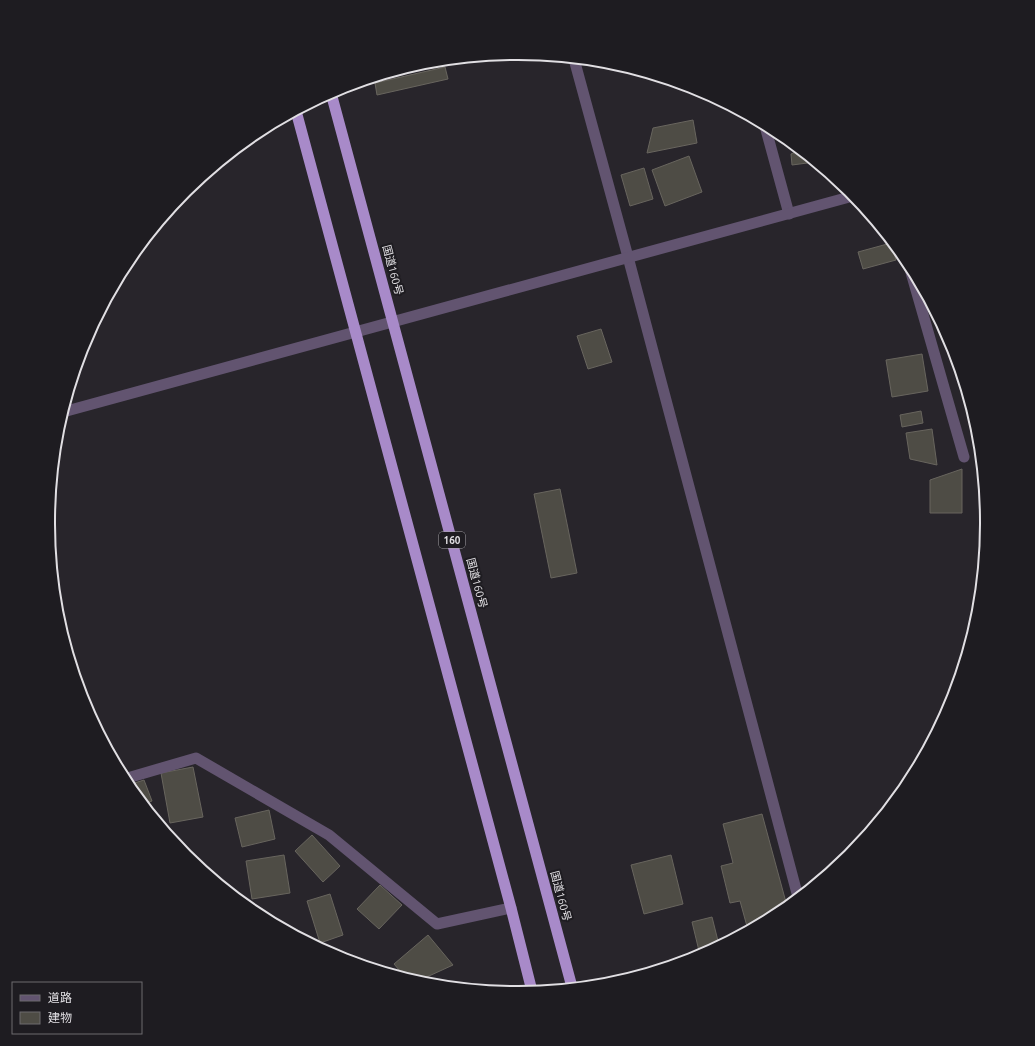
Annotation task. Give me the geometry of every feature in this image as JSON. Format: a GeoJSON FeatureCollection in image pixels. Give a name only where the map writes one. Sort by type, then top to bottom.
{"type":"FeatureCollection","features":[{"type":"Feature","properties":{"kind":"highway","name":"国道160号"},"geometry":{"type":"LineString","coordinates":[[332,100],[571,983]]}},
{"type":"Feature","properties":{"kind":"highway"},"geometry":{"type":"LineString","coordinates":[[297,116],[531,986]]}},
{"type":"Feature","properties":{"kind":"street"},"geometry":{"type":"LineString","coordinates":[[575,64],[797,892]]}},
{"type":"Feature","properties":{"kind":"street"},"geometry":{"type":"LineString","coordinates":[[767,134],[789,214]]}},
{"type":"Feature","properties":{"kind":"street"},"geometry":{"type":"LineString","coordinates":[[69,410],[847,198]]}},
{"type":"Feature","properties":{"kind":"street"},"geometry":{"type":"LineString","coordinates":[[915,288],[964,457]]}},
{"type":"Feature","properties":{"kind":"street"},"geometry":{"type":"LineString","coordinates":[[131,776],[196,758],[329,835],[438,924],[511,908]]}},
{"type":"Feature","properties":{"kind":"building"},"geometry":{"type":"Polygon","coordinates":[[[445,67],[448,79],[377,95],[375,83],[445,67]]]}},
{"type":"Feature","properties":{"kind":"building"},"geometry":{"type":"Polygon","coordinates":[[[693,120],[697,143],[647,153],[653,128],[693,120]]]}},
{"type":"Feature","properties":{"kind":"building"},"geometry":{"type":"Polygon","coordinates":[[[794,153],[807,163],[792,165],[791,154],[794,153]]]}},
{"type":"Feature","properties":{"kind":"building"},"geometry":{"type":"Polygon","coordinates":[[[689,156],[702,192],[665,206],[652,170],[689,156]]]}},
{"type":"Feature","properties":{"kind":"building"},"geometry":{"type":"Polygon","coordinates":[[[644,168],[653,199],[630,206],[621,175],[644,168]]]}},
{"type":"Feature","properties":{"kind":"building"},"geometry":{"type":"Polygon","coordinates":[[[886,244],[896,260],[863,269],[858,252],[886,244]]]}},
{"type":"Feature","properties":{"kind":"building"},"geometry":{"type":"Polygon","coordinates":[[[601,329],[612,362],[588,369],[577,336],[601,329]]]}},
{"type":"Feature","properties":{"kind":"building"},"geometry":{"type":"Polygon","coordinates":[[[922,354],[928,391],[892,397],[886,360],[922,354]]]}},
{"type":"Feature","properties":{"kind":"building"},"geometry":{"type":"Polygon","coordinates":[[[921,411],[923,423],[902,427],[900,415],[921,411]]]}},
{"type":"Feature","properties":{"kind":"building"},"geometry":{"type":"Polygon","coordinates":[[[932,429],[937,465],[910,459],[906,433],[932,429]]]}},
{"type":"Feature","properties":{"kind":"building"},"geometry":{"type":"Polygon","coordinates":[[[962,469],[962,513],[930,513],[930,480],[962,469]]]}},
{"type":"Feature","properties":{"kind":"building"},"geometry":{"type":"Polygon","coordinates":[[[560,489],[577,573],[551,578],[534,494],[560,489]]]}},
{"type":"Feature","properties":{"kind":"building"},"geometry":{"type":"Polygon","coordinates":[[[193,767],[203,817],[170,823],[161,773],[193,767]]]}},
{"type":"Feature","properties":{"kind":"building"},"geometry":{"type":"Polygon","coordinates":[[[144,780],[152,801],[149,802],[135,783],[144,780]]]}},
{"type":"Feature","properties":{"kind":"building"},"geometry":{"type":"Polygon","coordinates":[[[269,810],[275,839],[242,847],[235,818],[269,810]]]}},
{"type":"Feature","properties":{"kind":"building"},"geometry":{"type":"Polygon","coordinates":[[[762,814],[785,900],[747,925],[740,901],[730,903],[721,866],[733,863],[723,824],[762,814]]]}},
{"type":"Feature","properties":{"kind":"building"},"geometry":{"type":"Polygon","coordinates":[[[312,835],[340,866],[323,882],[295,851],[312,835]]]}},
{"type":"Feature","properties":{"kind":"building"},"geometry":{"type":"Polygon","coordinates":[[[284,855],[290,893],[252,899],[246,861],[284,855]]]}},
{"type":"Feature","properties":{"kind":"building"},"geometry":{"type":"Polygon","coordinates":[[[671,855],[683,904],[644,914],[631,865],[671,855]]]}},
{"type":"Feature","properties":{"kind":"building"},"geometry":{"type":"Polygon","coordinates":[[[380,885],[402,905],[379,929],[357,909],[380,885]]]}},
{"type":"Feature","properties":{"kind":"building"},"geometry":{"type":"Polygon","coordinates":[[[330,894],[343,935],[323,942],[319,941],[307,901],[330,894]]]}},
{"type":"Feature","properties":{"kind":"building"},"geometry":{"type":"Polygon","coordinates":[[[712,917],[718,940],[698,948],[692,922],[712,917]]]}},
{"type":"Feature","properties":{"kind":"building"},"geometry":{"type":"Polygon","coordinates":[[[428,935],[453,965],[427,977],[399,970],[394,964],[428,935]]]}}]}
